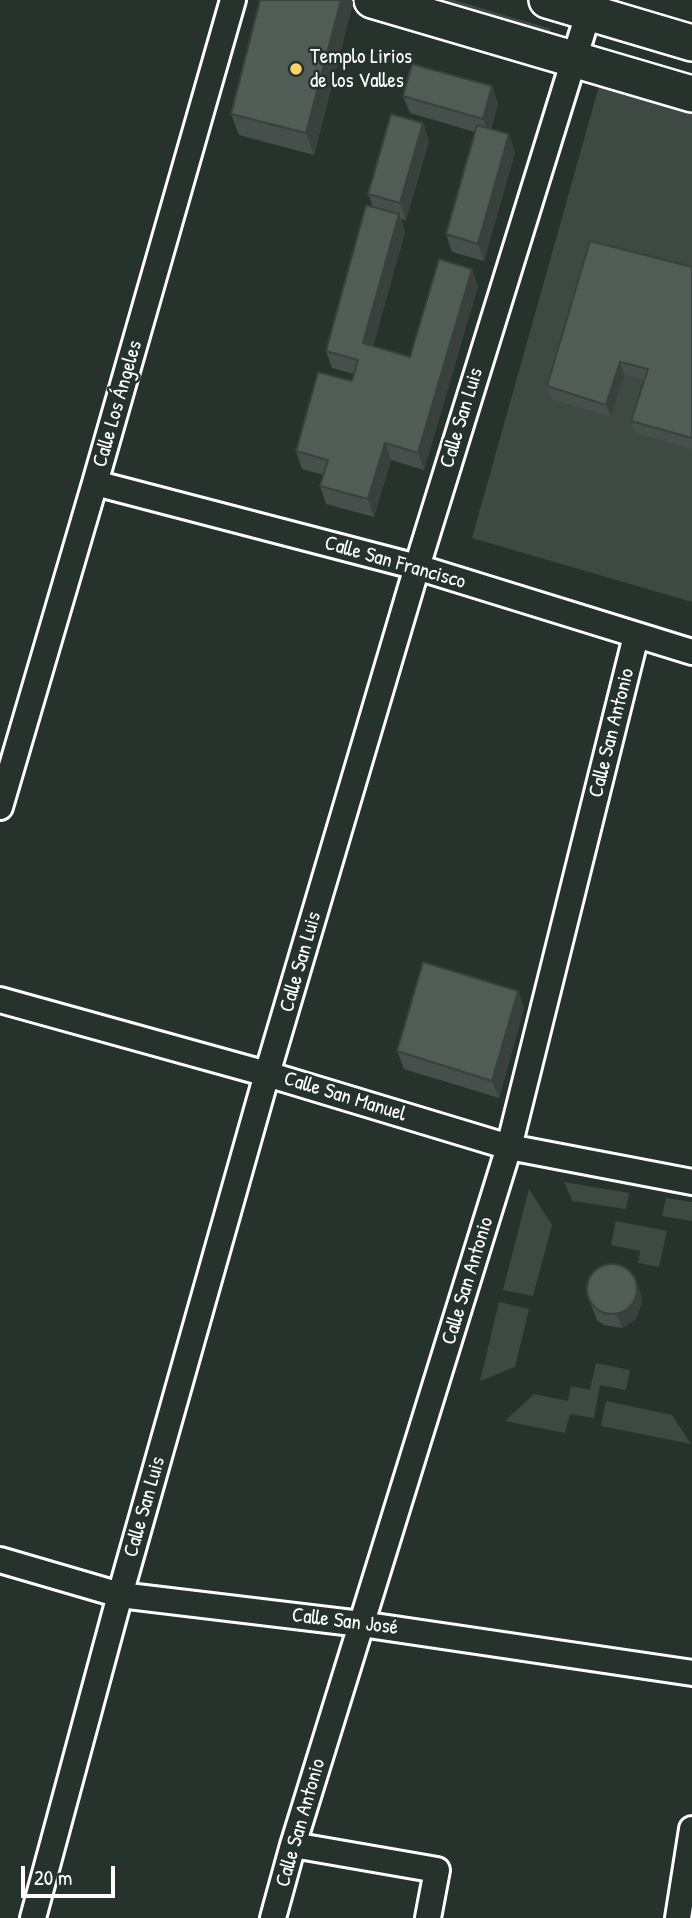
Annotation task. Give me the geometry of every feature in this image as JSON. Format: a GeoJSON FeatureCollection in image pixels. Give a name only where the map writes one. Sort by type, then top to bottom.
{"type":"FeatureCollection","features":[{"type":"Feature","properties":{"kind":"main road"},"geometry":{"type":"LineString","coordinates":[[372,0],[692,94]]}},
{"type":"Feature","properties":{"kind":"main road"},"geometry":{"type":"LineString","coordinates":[[547,0],[692,43]]}},
{"type":"Feature","properties":{"kind":"street","name":"Calle Los Ángeles"},"geometry":{"type":"LineString","coordinates":[[0,807],[233,0]]}},
{"type":"Feature","properties":{"kind":"street","name":"Calle San Luis"},"geometry":{"type":"LineString","coordinates":[[33,1918],[120,1595],[267,1074],[417,567],[589,11]]}},
{"type":"Feature","properties":{"kind":"street","name":"Calle San Francisco"},"geometry":{"type":"LineString","coordinates":[[95,483],[417,567],[692,652]]}},
{"type":"Feature","properties":{"kind":"street","name":"Calle San Antonio"},"geometry":{"type":"LineString","coordinates":[[273,1918],[293,1845],[509,1147],[636,636]]}},
{"type":"Feature","properties":{"kind":"street","name":"Calle San Manuel"},"geometry":{"type":"LineString","coordinates":[[0,1000],[267,1074],[509,1147],[692,1182]]}},
{"type":"Feature","properties":{"kind":"street","name":"Calle San José"},"geometry":{"type":"LineString","coordinates":[[0,1560],[120,1595],[361,1624],[692,1673]]}},
{"type":"Feature","properties":{"kind":"street"},"geometry":{"type":"LineString","coordinates":[[678,1918],[692,1829]]}},
{"type":"Feature","properties":{"kind":"street"},"geometry":{"type":"LineString","coordinates":[[293,1845],[437,1870],[428,1918]]}},
{"type":"Feature","properties":{"kind":"shaded area"},"geometry":{"type":"Polygon","coordinates":[[[427,0],[454,0],[551,29],[547,36],[427,0]]]}},
{"type":"Feature","properties":{"kind":"shaded area"},"geometry":{"type":"Polygon","coordinates":[[[601,79],[692,106],[692,602],[472,538],[601,79]]]}},
{"type":"Feature","properties":{"kind":"shaded area"},"geometry":{"type":"Polygon","coordinates":[[[564,1182],[629,1193],[626,1209],[572,1201],[564,1182]]]}},
{"type":"Feature","properties":{"kind":"shaded area"},"geometry":{"type":"Polygon","coordinates":[[[529,1189],[552,1225],[533,1296],[503,1290],[529,1189]]]}},
{"type":"Feature","properties":{"kind":"shaded area"},"geometry":{"type":"Polygon","coordinates":[[[666,1198],[692,1202],[692,1221],[662,1216],[666,1198]]]}},
{"type":"Feature","properties":{"kind":"shaded area"},"geometry":{"type":"Polygon","coordinates":[[[616,1221],[667,1231],[659,1267],[638,1263],[640,1251],[611,1245],[616,1221]]]}},
{"type":"Feature","properties":{"kind":"shaded area"},"geometry":{"type":"Polygon","coordinates":[[[499,1302],[529,1309],[515,1367],[480,1381],[499,1302]]]}},
{"type":"Feature","properties":{"kind":"shaded area"},"geometry":{"type":"Polygon","coordinates":[[[596,1363],[630,1370],[626,1390],[600,1385],[594,1418],[570,1414],[565,1433],[505,1421],[534,1394],[568,1401],[571,1386],[590,1390],[596,1363]]]}},
{"type":"Feature","properties":{"kind":"shaded area"},"geometry":{"type":"Polygon","coordinates":[[[606,1401],[672,1415],[691,1444],[601,1426],[606,1401]]]}},
{"type":"Feature","properties":{"kind":"building","name":"Templo Lirios de los Valles"},"geometry":{"type":"Polygon","coordinates":[[[260,0],[341,0],[306,133],[231,114],[260,0]]]}},
{"type":"Feature","properties":{"kind":"building"},"geometry":{"type":"Polygon","coordinates":[[[412,64],[492,86],[483,119],[403,96],[412,64]]]}},
{"type":"Feature","properties":{"kind":"building"},"geometry":{"type":"Polygon","coordinates":[[[391,114],[423,123],[400,203],[368,194],[391,114]]]}},
{"type":"Feature","properties":{"kind":"building"},"geometry":{"type":"Polygon","coordinates":[[[477,125],[509,134],[478,244],[446,234],[477,125]]]}},
{"type":"Feature","properties":{"kind":"building"},"geometry":{"type":"Polygon","coordinates":[[[366,205],[399,214],[363,343],[410,357],[439,259],[472,269],[418,453],[385,443],[368,499],[320,486],[328,460],[296,451],[318,372],[352,381],[358,360],[326,351],[366,205]]]}},
{"type":"Feature","properties":{"kind":"building"},"geometry":{"type":"Polygon","coordinates":[[[590,241],[692,267],[692,438],[631,421],[648,369],[620,362],[606,405],[547,386],[590,241]]]}},
{"type":"Feature","properties":{"kind":"building"},"geometry":{"type":"Polygon","coordinates":[[[423,962],[518,991],[492,1081],[397,1051],[423,962]]]}},
{"type":"Feature","properties":{"kind":"building"},"geometry":{"type":"Polygon","coordinates":[[[612,1264],[630,1271],[637,1289],[630,1307],[612,1314],[594,1307],[587,1289],[594,1271],[612,1264]]]}},
{"type":"Feature","properties":{"kind":"place","name":"Templo Lirios de los Valles"},"geometry":{"type":"Point","coordinates":[296,69]}}]}
